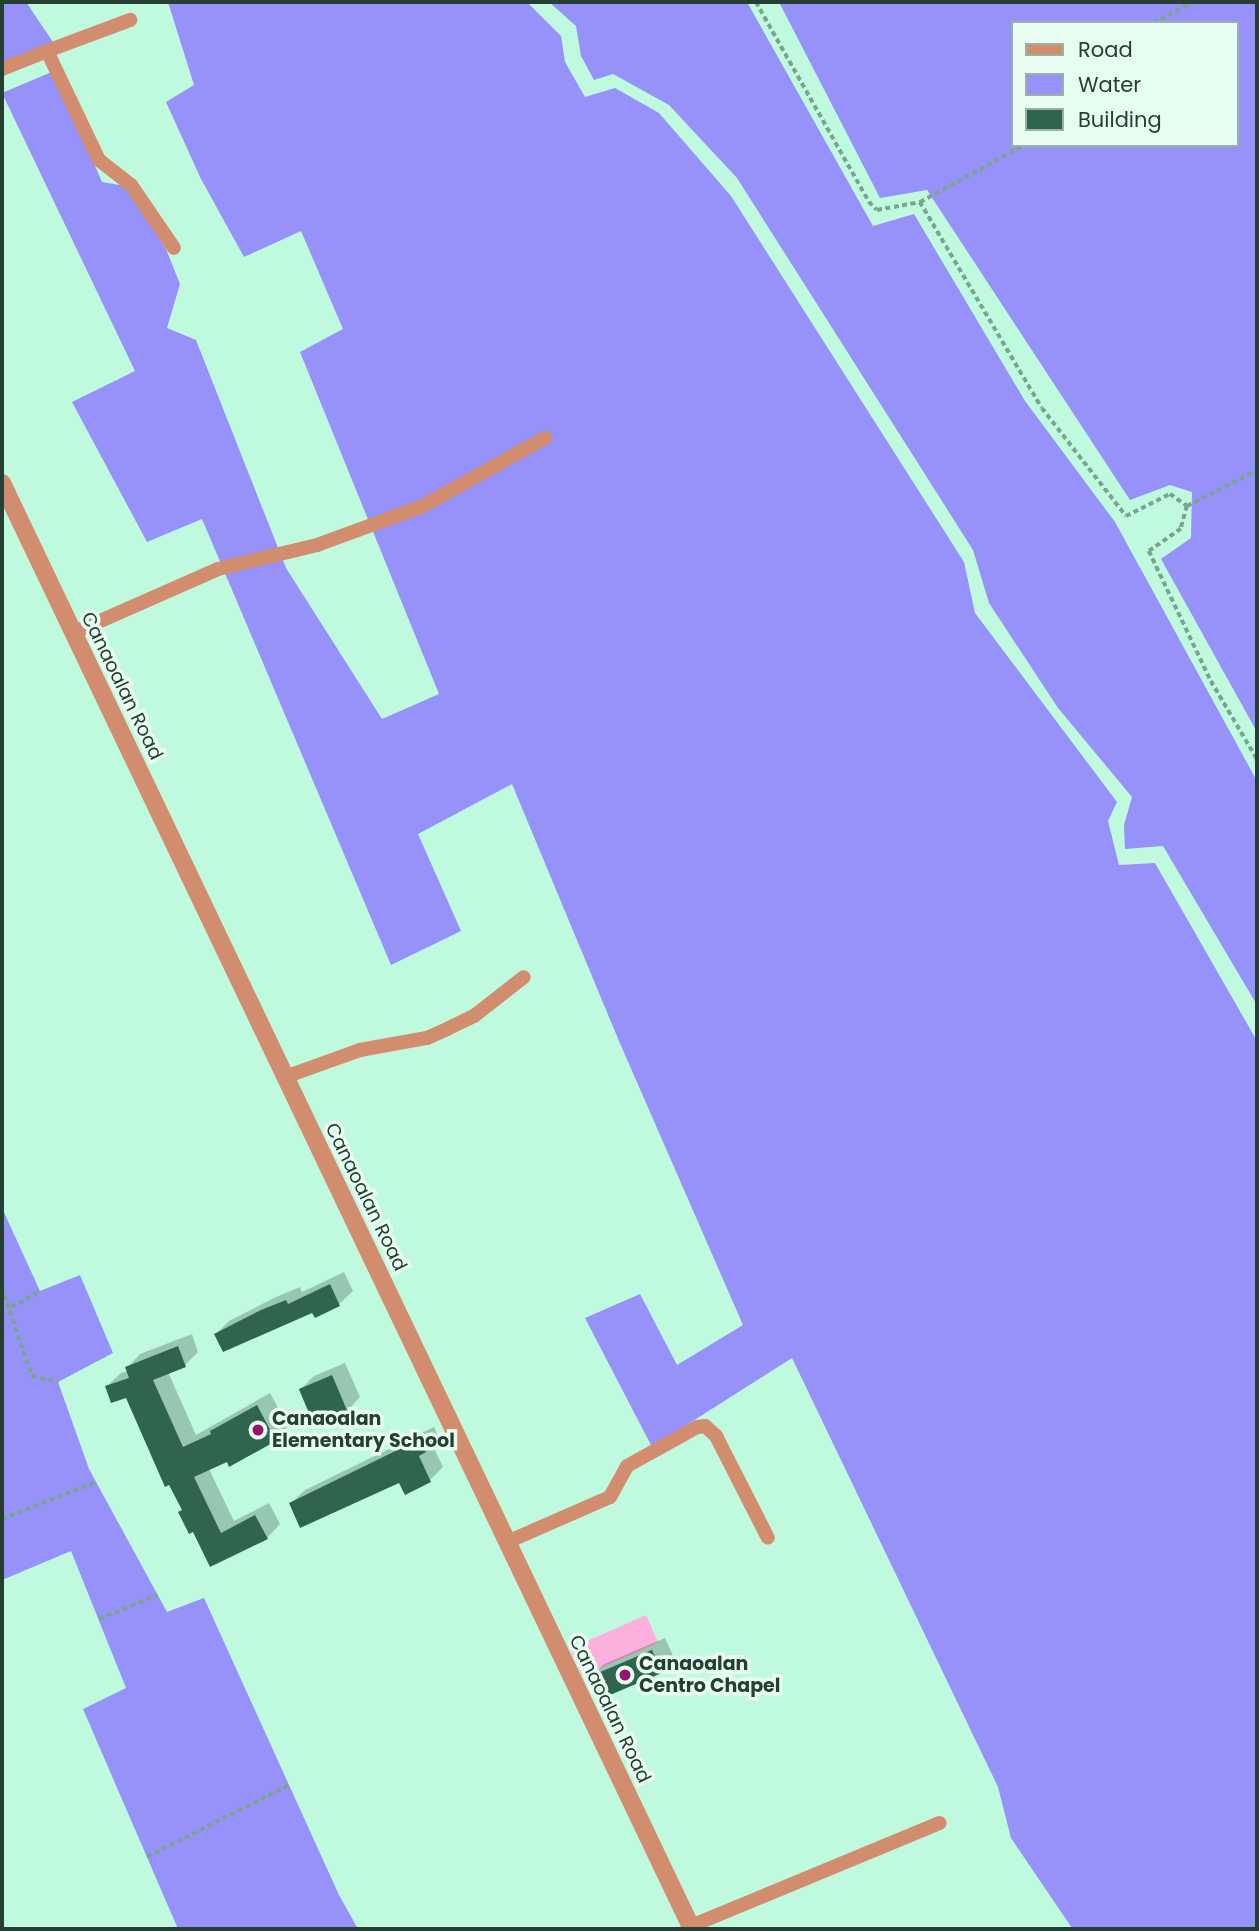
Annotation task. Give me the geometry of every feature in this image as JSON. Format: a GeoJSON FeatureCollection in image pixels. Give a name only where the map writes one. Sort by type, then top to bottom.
{"type":"FeatureCollection","features":[{"type":"Feature","properties":{"kind":"street"},"geometry":{"type":"LineString","coordinates":[[2,69],[130,20]]}},
{"type":"Feature","properties":{"kind":"street"},"geometry":{"type":"LineString","coordinates":[[47,51],[99,159],[131,185],[174,248]]}},
{"type":"Feature","properties":{"kind":"street"},"geometry":{"type":"LineString","coordinates":[[74,634],[218,569],[317,545],[421,507],[545,438]]}},
{"type":"Feature","properties":{"kind":"street","name":"Canaoalan Road"},"geometry":{"type":"LineString","coordinates":[[2,483],[689,1928]]}},
{"type":"Feature","properties":{"kind":"street"},"geometry":{"type":"LineString","coordinates":[[285,1077],[360,1050],[426,1038],[474,1016],[524,977]]}},
{"type":"Feature","properties":{"kind":"street"},"geometry":{"type":"LineString","coordinates":[[507,1542],[610,1497],[627,1466],[697,1427],[705,1426],[716,1436],[768,1538]]}},
{"type":"Feature","properties":{"kind":"street"},"geometry":{"type":"LineString","coordinates":[[689,1928],[940,1823]]}},
{"type":"Feature","properties":{"kind":"path"},"geometry":{"type":"LineString","coordinates":[[756,2],[869,202],[877,210],[920,202],[1020,147]]}},
{"type":"Feature","properties":{"kind":"path"},"geometry":{"type":"LineString","coordinates":[[1157,21],[1193,2]]}},
{"type":"Feature","properties":{"kind":"path"},"geometry":{"type":"LineString","coordinates":[[920,202],[1042,408],[1126,516],[1170,494],[1187,506]]}},
{"type":"Feature","properties":{"kind":"path"},"geometry":{"type":"LineString","coordinates":[[1257,470],[1187,506],[1181,528],[1149,551],[1211,681],[1257,759]]}},
{"type":"Feature","properties":{"kind":"path"},"geometry":{"type":"LineString","coordinates":[[2,1287],[11,1307],[32,1376],[58,1382]]}},
{"type":"Feature","properties":{"kind":"path"},"geometry":{"type":"LineString","coordinates":[[11,1307],[40,1291]]}},
{"type":"Feature","properties":{"kind":"path"},"geometry":{"type":"LineString","coordinates":[[2,1519],[96,1482]]}},
{"type":"Feature","properties":{"kind":"path"},"geometry":{"type":"LineString","coordinates":[[99,1619],[158,1595]]}},
{"type":"Feature","properties":{"kind":"path"},"geometry":{"type":"LineString","coordinates":[[146,1857],[289,1785]]}},
{"type":"Feature","properties":{"kind":"shaded area"},"geometry":{"type":"Polygon","coordinates":[[[646,1615],[658,1642],[582,1676],[570,1649],[646,1615]]]}},
{"type":"Feature","properties":{"kind":"water"},"geometry":{"type":"Polygon","coordinates":[[[2,2],[26,2],[55,45],[2,69],[2,2]]]}},
{"type":"Feature","properties":{"kind":"water"},"geometry":{"type":"Polygon","coordinates":[[[168,2],[527,2],[561,36],[565,62],[585,97],[615,88],[659,113],[731,196],[964,562],[975,613],[1117,802],[1108,821],[1119,865],[1155,863],[1257,1041],[1257,1929],[1069,1929],[1072,1928],[1011,1838],[998,1787],[792,1358],[652,1447],[585,1318],[640,1294],[677,1365],[743,1325],[619,1041],[512,784],[418,834],[461,931],[391,965],[202,519],[147,542],[72,402],[135,371],[2,93],[54,71],[102,182],[126,186],[166,249],[180,284],[167,328],[196,340],[286,568],[382,719],[439,694],[300,352],[343,329],[301,231],[244,257],[201,179],[166,102],[194,85],[168,2]]]}},
{"type":"Feature","properties":{"kind":"water"},"geometry":{"type":"Polygon","coordinates":[[[549,2],[747,2],[873,226],[914,214],[1025,401],[1115,522],[1257,781],[1257,1005],[1163,846],[1125,849],[1124,825],[1132,797],[1058,708],[989,603],[973,550],[737,178],[669,105],[613,74],[594,80],[581,56],[576,26],[549,2]]]}},
{"type":"Feature","properties":{"kind":"water"},"geometry":{"type":"Polygon","coordinates":[[[779,2],[1257,2],[1257,732],[1161,559],[1191,538],[1192,492],[1170,485],[1130,500],[927,190],[880,198],[779,2]]]}},
{"type":"Feature","properties":{"kind":"water"},"geometry":{"type":"Polygon","coordinates":[[[2,1208],[40,1291],[80,1275],[113,1353],[58,1382],[89,1469],[167,1612],[204,1598],[339,1895],[358,1929],[178,1929],[83,1709],[126,1688],[71,1551],[2,1580],[2,1208]]]}},
{"type":"Feature","properties":{"kind":"building"},"geometry":{"type":"Polygon","coordinates":[[[330,1284],[340,1306],[315,1318],[312,1313],[223,1352],[214,1334],[261,1310],[286,1300],[288,1304],[330,1284]]]}},
{"type":"Feature","properties":{"kind":"building"},"geometry":{"type":"Polygon","coordinates":[[[178,1346],[186,1367],[153,1380],[183,1447],[211,1434],[210,1431],[257,1405],[276,1441],[229,1467],[227,1462],[194,1477],[221,1533],[255,1515],[268,1539],[210,1567],[193,1532],[189,1534],[178,1512],[182,1510],[169,1485],[165,1487],[126,1398],[111,1403],[105,1386],[129,1378],[125,1367],[178,1346]]]}},
{"type":"Feature","properties":{"kind":"building"},"geometry":{"type":"Polygon","coordinates":[[[332,1375],[348,1412],[314,1426],[299,1389],[332,1375]]]}},
{"type":"Feature","properties":{"kind":"building"},"geometry":{"type":"Polygon","coordinates":[[[420,1439],[426,1452],[419,1456],[431,1482],[405,1495],[399,1483],[300,1528],[289,1503],[420,1439]]]}},
{"type":"Feature","properties":{"kind":"building","name":"Canaoalan Centro Chapel"},"geometry":{"type":"Polygon","coordinates":[[[652,1650],[662,1673],[598,1700],[588,1677],[652,1650]]]}},
{"type":"Feature","properties":{"kind":"place","name":"Canaoalan Elementary School"},"geometry":{"type":"Point","coordinates":[258,1430]}},
{"type":"Feature","properties":{"kind":"place","name":"Canaoalan Centro Chapel"},"geometry":{"type":"Point","coordinates":[625,1675]}}]}
